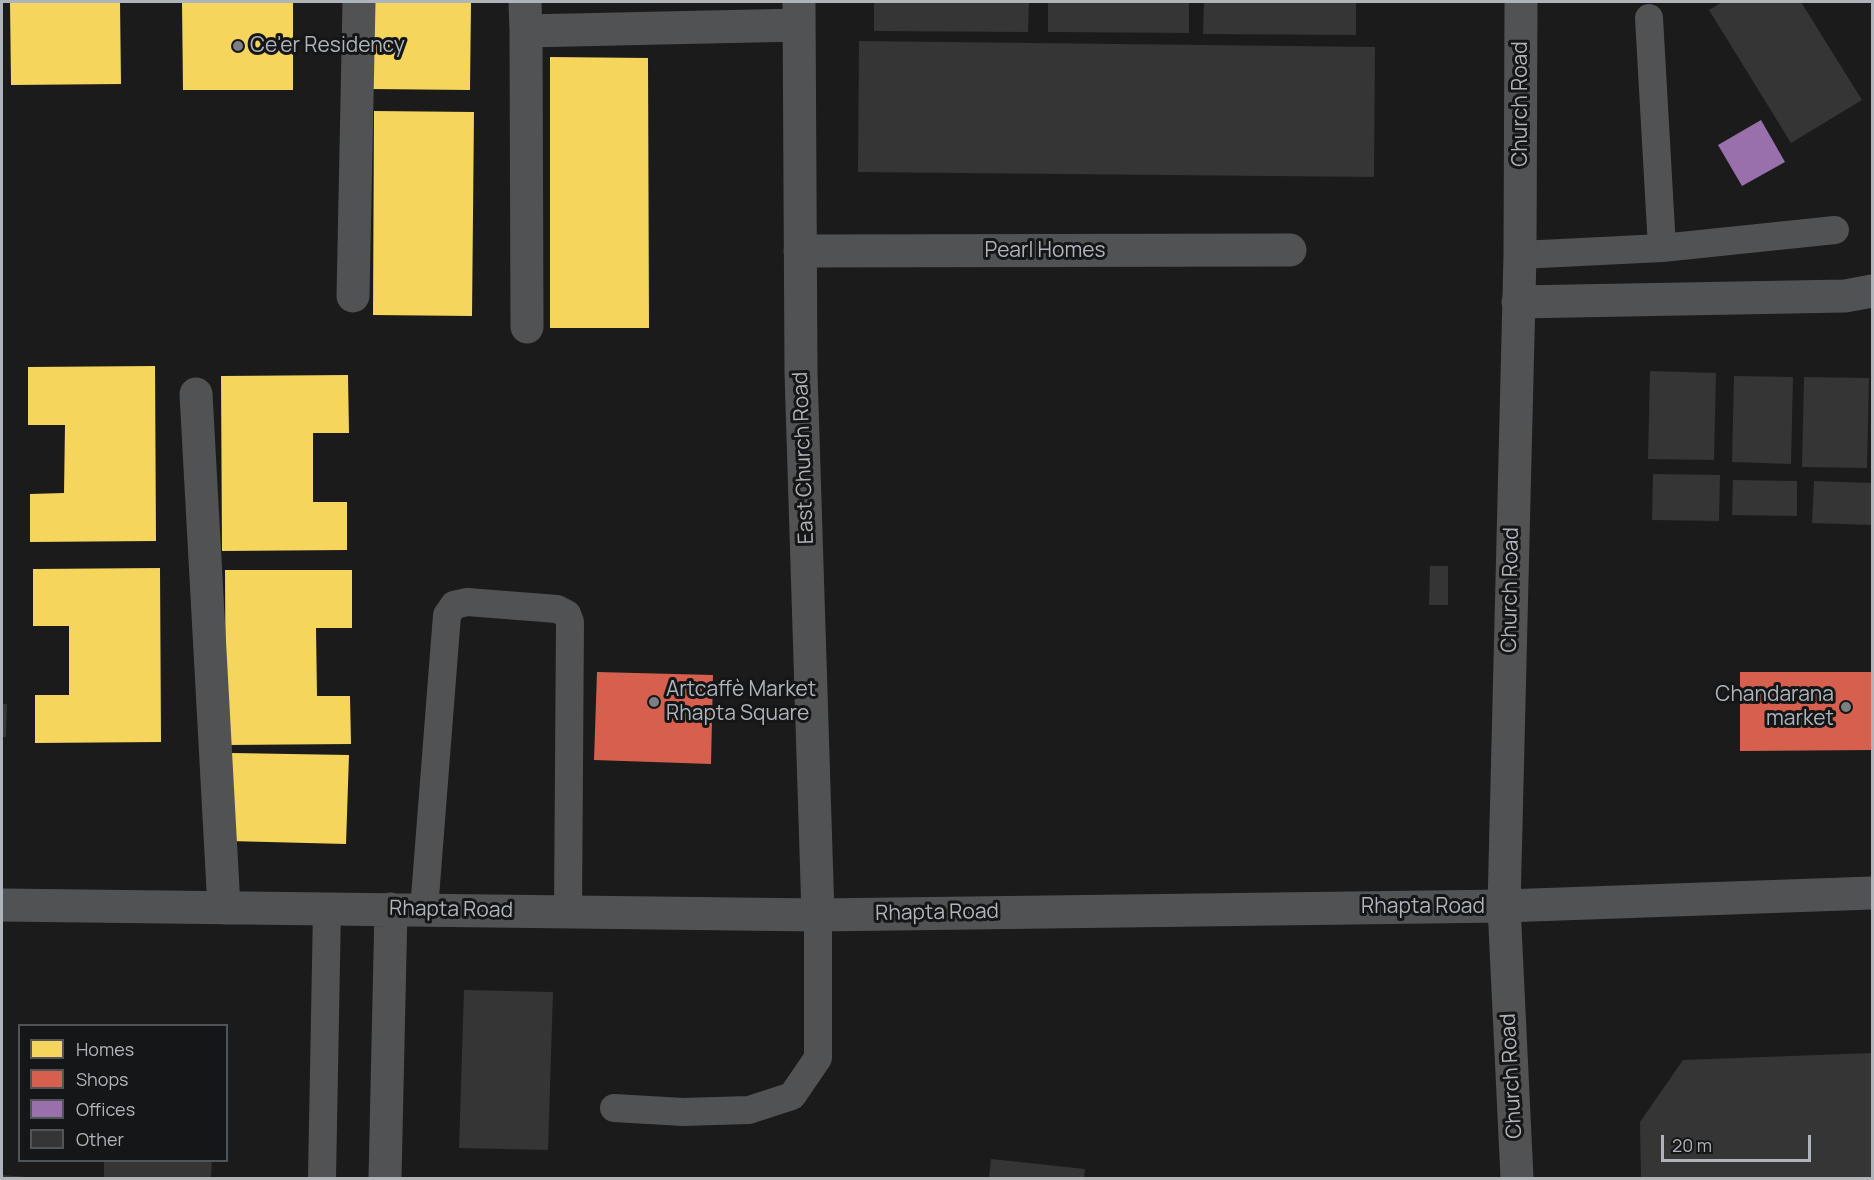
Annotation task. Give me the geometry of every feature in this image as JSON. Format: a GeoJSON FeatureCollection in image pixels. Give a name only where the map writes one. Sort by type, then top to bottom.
{"type":"FeatureCollection","features":[{"type":"Feature","properties":{"kind":"street"},"geometry":{"type":"LineString","coordinates":[[353,296],[359,2]]}},
{"type":"Feature","properties":{"kind":"street","name":"Church Road"},"geometry":{"type":"LineString","coordinates":[[1516,1179],[1504,906],[1520,255],[1521,2]]}},
{"type":"Feature","properties":{"kind":"street"},"geometry":{"type":"LineString","coordinates":[[527,327],[526,16],[799,13]]}},
{"type":"Feature","properties":{"kind":"street","name":"East Church Road"},"geometry":{"type":"LineString","coordinates":[[799,13],[801,385],[818,915]]}},
{"type":"Feature","properties":{"kind":"street","name":"Pearl Homes"},"geometry":{"type":"LineString","coordinates":[[800,252],[1290,250]]}},
{"type":"Feature","properties":{"kind":"street"},"geometry":{"type":"LineString","coordinates":[[1518,302],[1845,296],[1872,291]]}},
{"type":"Feature","properties":{"kind":"street"},"geometry":{"type":"LineString","coordinates":[[196,394],[224,908]]}},
{"type":"Feature","properties":{"kind":"street","name":"Rhapta Road"},"geometry":{"type":"LineString","coordinates":[[2,905],[818,915],[1504,906],[1872,893]]}},
{"type":"Feature","properties":{"kind":"street"},"geometry":{"type":"LineString","coordinates":[[385,1179],[391,909]]}},
{"type":"Feature","properties":{"kind":"lane"},"geometry":{"type":"LineString","coordinates":[[1649,18],[1662,248]]}},
{"type":"Feature","properties":{"kind":"lane"},"geometry":{"type":"LineString","coordinates":[[1520,255],[1662,248],[1835,230]]}},
{"type":"Feature","properties":{"kind":"lane"},"geometry":{"type":"LineString","coordinates":[[424,910],[447,615],[454,605],[467,602],[556,609],[567,614],[570,622],[568,911]]}},
{"type":"Feature","properties":{"kind":"lane"},"geometry":{"type":"LineString","coordinates":[[322,1179],[327,909]]}},
{"type":"Feature","properties":{"kind":"lane"},"geometry":{"type":"LineString","coordinates":[[614,1107],[683,1112],[749,1110],[792,1096],[818,1058],[818,915]]}},
{"type":"Feature","properties":{"kind":"building: Homes"},"geometry":{"type":"Polygon","coordinates":[[[10,2],[120,2],[121,84],[11,85],[10,2]]]}},
{"type":"Feature","properties":{"kind":"building: Homes","name":"Ce'er Residency"},"geometry":{"type":"Polygon","coordinates":[[[182,2],[293,2],[293,90],[183,90],[182,2]]]}},
{"type":"Feature","properties":{"kind":"building: Homes"},"geometry":{"type":"Polygon","coordinates":[[[372,2],[471,2],[470,90],[371,89],[372,2]]]}},
{"type":"Feature","properties":{"kind":"building: Homes"},"geometry":{"type":"Polygon","coordinates":[[[550,57],[648,58],[649,328],[550,328],[550,57]]]}},
{"type":"Feature","properties":{"kind":"building: Homes"},"geometry":{"type":"Polygon","coordinates":[[[374,111],[474,112],[472,316],[373,315],[374,111]]]}},
{"type":"Feature","properties":{"kind":"building: Homes"},"geometry":{"type":"Polygon","coordinates":[[[155,366],[156,541],[30,542],[30,494],[64,493],[65,425],[28,425],[28,367],[155,366]]]}},
{"type":"Feature","properties":{"kind":"building: Homes"},"geometry":{"type":"Polygon","coordinates":[[[348,375],[349,433],[313,433],[313,502],[347,502],[347,550],[222,551],[221,376],[348,375]]]}},
{"type":"Feature","properties":{"kind":"building: Homes"},"geometry":{"type":"Polygon","coordinates":[[[160,568],[161,742],[35,743],[35,695],[69,695],[69,626],[33,626],[33,569],[160,568]]]}},
{"type":"Feature","properties":{"kind":"building: Homes"},"geometry":{"type":"Polygon","coordinates":[[[225,570],[352,570],[352,628],[316,628],[317,696],[350,696],[351,744],[226,745],[225,570]]]}},
{"type":"Feature","properties":{"kind":"building: Homes"},"geometry":{"type":"Polygon","coordinates":[[[232,753],[349,755],[346,844],[229,841],[232,753]]]}},
{"type":"Feature","properties":{"kind":"building: Shops","name":"Artcaffè Market Rhapta Square"},"geometry":{"type":"Polygon","coordinates":[[[597,672],[713,675],[711,764],[594,760],[597,672]]]}},
{"type":"Feature","properties":{"kind":"building: Shops"},"geometry":{"type":"Polygon","coordinates":[[[1740,672],[1872,672],[1872,750],[1740,751],[1740,672]]]}},
{"type":"Feature","properties":{"kind":"building: Offices"},"geometry":{"type":"Polygon","coordinates":[[[1761,120],[1785,162],[1742,186],[1718,145],[1761,120]]]}},
{"type":"Feature","properties":{"kind":"building: Other"},"geometry":{"type":"Polygon","coordinates":[[[874,2],[1029,2],[1028,32],[874,31],[874,2]]]}},
{"type":"Feature","properties":{"kind":"building: Other"},"geometry":{"type":"Polygon","coordinates":[[[1048,2],[1189,2],[1189,33],[1048,32],[1048,2]]]}},
{"type":"Feature","properties":{"kind":"building: Other"},"geometry":{"type":"Polygon","coordinates":[[[1204,2],[1356,2],[1356,35],[1203,34],[1204,2]]]}},
{"type":"Feature","properties":{"kind":"building: Other"},"geometry":{"type":"Polygon","coordinates":[[[1722,2],[1801,2],[1862,100],[1791,143],[1709,10],[1722,2]]]}},
{"type":"Feature","properties":{"kind":"building: Other"},"geometry":{"type":"Polygon","coordinates":[[[859,41],[1375,47],[1374,177],[858,172],[859,41]]]}},
{"type":"Feature","properties":{"kind":"building: Other"},"geometry":{"type":"Polygon","coordinates":[[[1650,371],[1716,373],[1714,460],[1648,459],[1650,371]]]}},
{"type":"Feature","properties":{"kind":"building: Other"},"geometry":{"type":"Polygon","coordinates":[[[1734,376],[1793,377],[1791,464],[1732,462],[1734,376]]]}},
{"type":"Feature","properties":{"kind":"building: Other"},"geometry":{"type":"Polygon","coordinates":[[[1804,377],[1869,378],[1867,468],[1802,467],[1804,377]]]}},
{"type":"Feature","properties":{"kind":"building: Other"},"geometry":{"type":"Polygon","coordinates":[[[1653,474],[1720,475],[1719,521],[1652,520],[1653,474]]]}},
{"type":"Feature","properties":{"kind":"building: Other"},"geometry":{"type":"Polygon","coordinates":[[[1733,480],[1797,481],[1797,516],[1732,515],[1733,480]]]}},
{"type":"Feature","properties":{"kind":"building: Other"},"geometry":{"type":"Polygon","coordinates":[[[1814,481],[1872,483],[1872,525],[1812,523],[1814,481]]]}},
{"type":"Feature","properties":{"kind":"building: Other"},"geometry":{"type":"Polygon","coordinates":[[[1430,566],[1448,566],[1448,605],[1429,605],[1430,566]]]}},
{"type":"Feature","properties":{"kind":"building: Other"},"geometry":{"type":"Polygon","coordinates":[[[2,704],[7,704],[6,737],[2,737],[2,704]]]}},
{"type":"Feature","properties":{"kind":"building: Other"},"geometry":{"type":"Polygon","coordinates":[[[464,990],[553,992],[548,1150],[459,1148],[464,990]]]}},
{"type":"Feature","properties":{"kind":"building: Other"},"geometry":{"type":"Polygon","coordinates":[[[1872,1053],[1872,1178],[1641,1178],[1640,1122],[1683,1060],[1872,1053]]]}},
{"type":"Feature","properties":{"kind":"building: Other"},"geometry":{"type":"Polygon","coordinates":[[[991,1159],[1085,1169],[1084,1178],[989,1178],[991,1159]]]}},
{"type":"Feature","properties":{"kind":"building: Other"},"geometry":{"type":"Polygon","coordinates":[[[104,1162],[212,1162],[211,1178],[104,1178],[104,1162]]]}},
{"type":"Feature","properties":{"kind":"building: Other"},"geometry":{"type":"Polygon","coordinates":[[[2,1175],[27,1177],[27,1178],[2,1178],[2,1175]]]}},
{"type":"Feature","properties":{"kind":"place","name":"Ce'er Residency"},"geometry":{"type":"Point","coordinates":[238,46]}},
{"type":"Feature","properties":{"kind":"place","name":"Artcaffè Market Rhapta Square"},"geometry":{"type":"Point","coordinates":[654,702]}},
{"type":"Feature","properties":{"kind":"place","name":"Chandarana market"},"geometry":{"type":"Point","coordinates":[1846,707]}}]}
